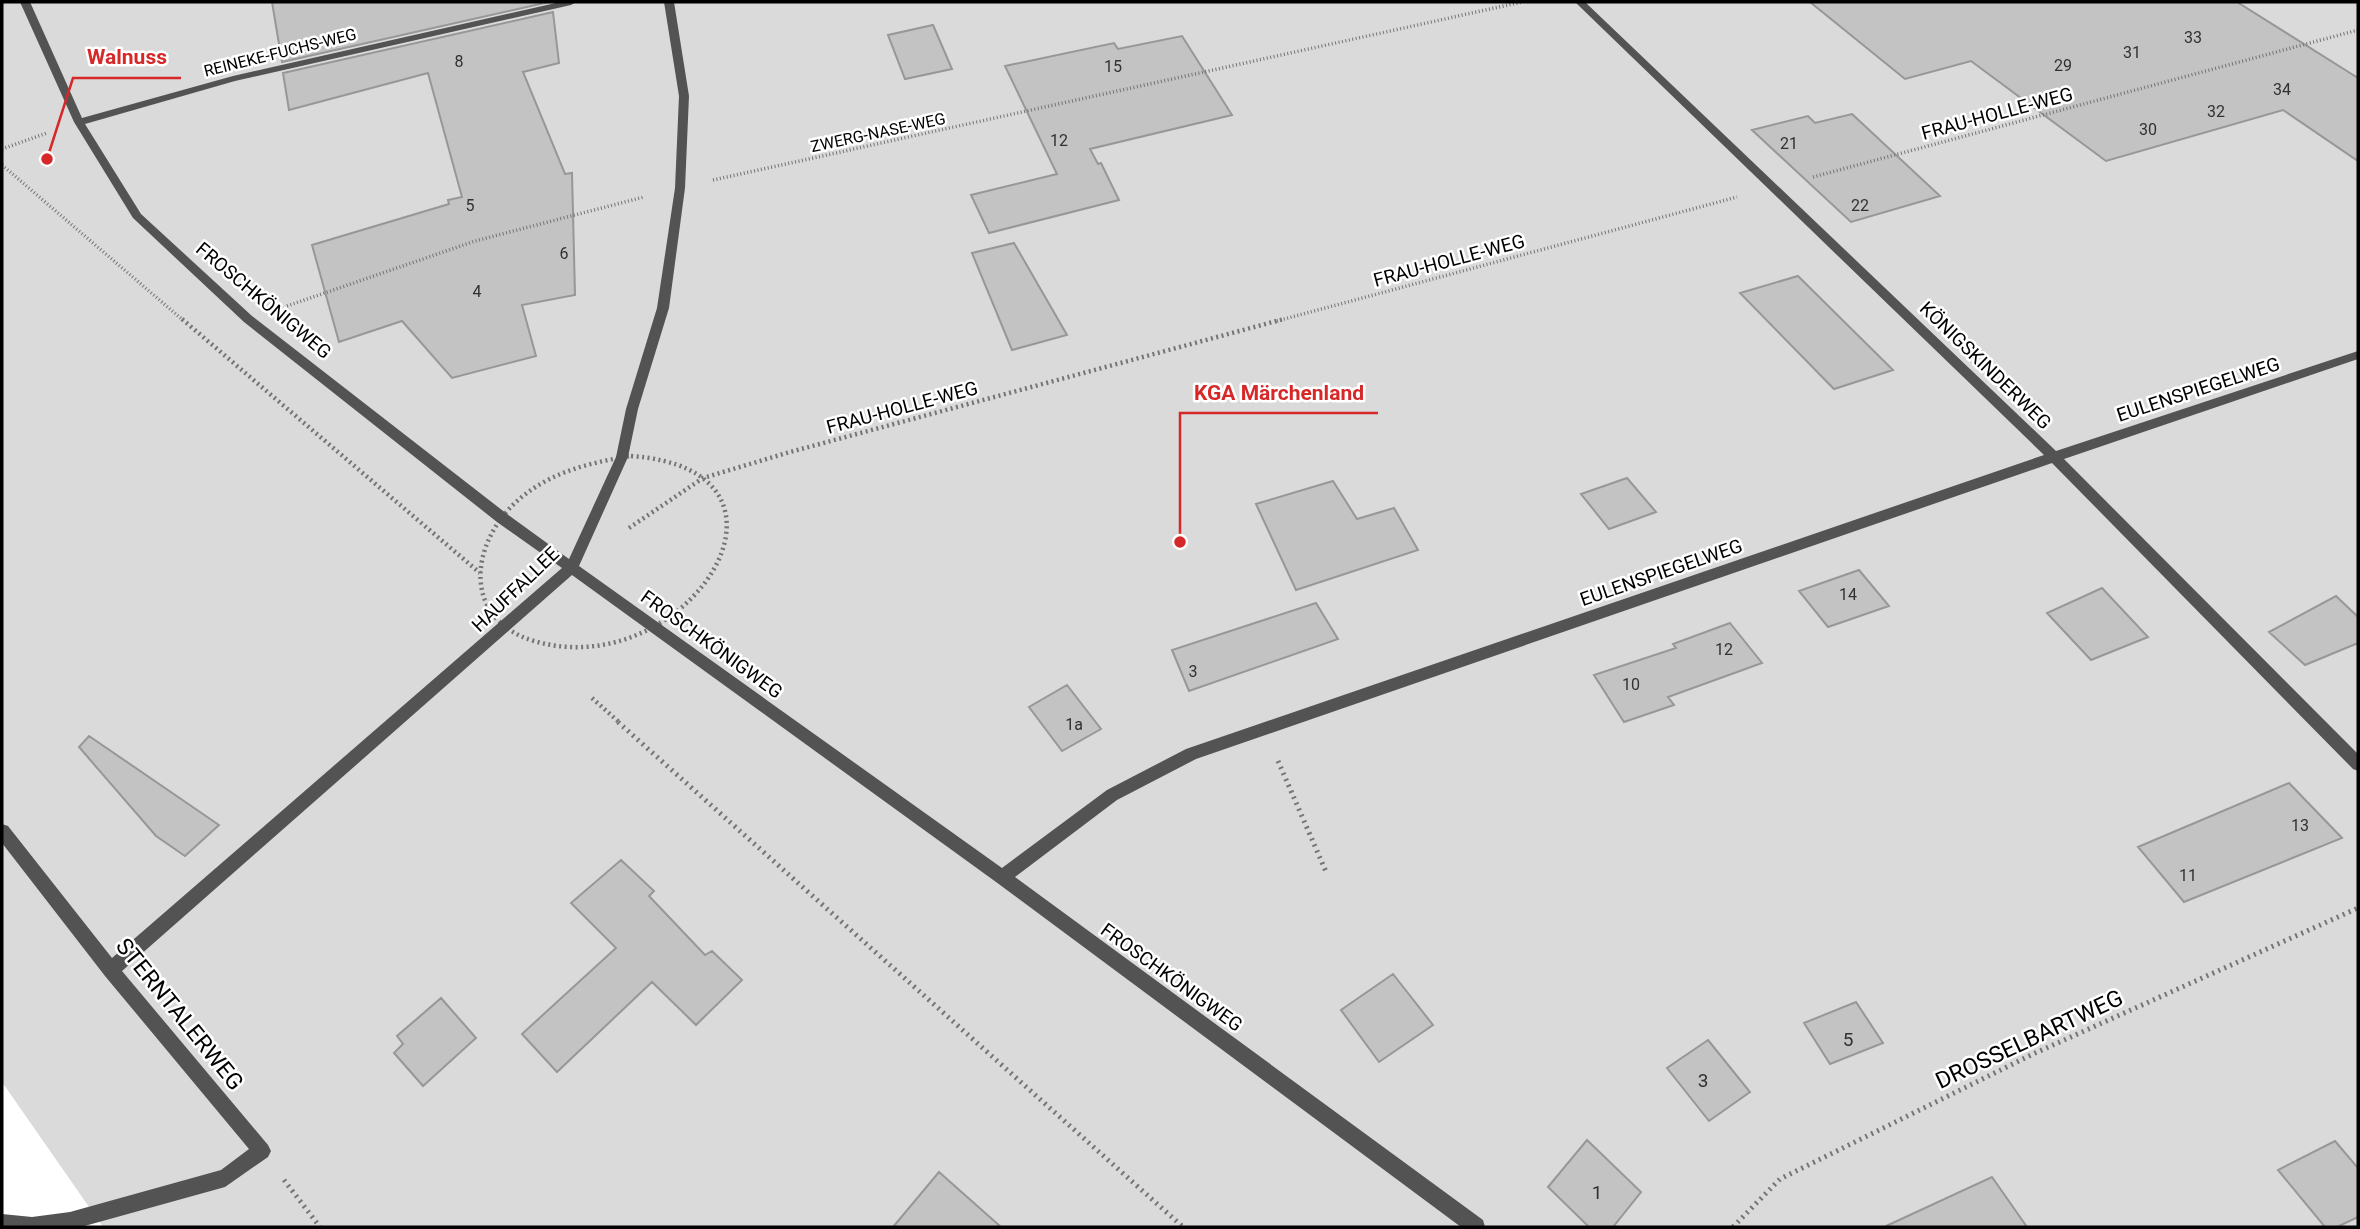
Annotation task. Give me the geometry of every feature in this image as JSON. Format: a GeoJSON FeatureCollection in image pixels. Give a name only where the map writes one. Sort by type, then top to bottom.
{"type":"FeatureCollection","features":[{"type":"Feature","properties":{"kind":"lane","name":"FROSCHKÖNIGWEG"},"geometry":{"type":"LineString","coordinates":[[25,2],[79,122],[137,216],[248,319],[502,518],[1002,877],[1476,1227]]}},
{"type":"Feature","properties":{"kind":"lane","name":"REINEKE-FUCHS-WEG"},"geometry":{"type":"LineString","coordinates":[[79,122],[233,79],[571,2]]}},
{"type":"Feature","properties":{"kind":"lane","name":"HAUFFALLEE"},"geometry":{"type":"LineString","coordinates":[[111,970],[571,568],[622,457],[632,409],[663,308],[680,188],[684,96],[669,2]]}},
{"type":"Feature","properties":{"kind":"lane","name":"KÖNIGSKINDERWEG"},"geometry":{"type":"LineString","coordinates":[[1580,2],[2054,457],[2358,764]]}},
{"type":"Feature","properties":{"kind":"lane","name":"EULENSPIEGELWEG"},"geometry":{"type":"LineString","coordinates":[[1002,877],[1112,794],[1191,754],[2358,355]]}},
{"type":"Feature","properties":{"kind":"lane","name":"STERNTALERWEG"},"geometry":{"type":"LineString","coordinates":[[2,831],[111,970],[261,1151]]}},
{"type":"Feature","properties":{"kind":"lane"},"geometry":{"type":"LineString","coordinates":[[2,1223],[32,1226],[70,1222],[225,1178],[261,1151]]}},
{"type":"Feature","properties":{"kind":"path","name":"ZWERG-NASE-WEG"},"geometry":{"type":"LineString","coordinates":[[248,319],[475,241],[680,188],[1522,2]]}},
{"type":"Feature","properties":{"kind":"path","name":"FRAU-HOLLE-WEG"},"geometry":{"type":"LineString","coordinates":[[626,530],[703,478],[803,448],[2358,30]]}},
{"type":"Feature","properties":{"kind":"path"},"geometry":{"type":"LineString","coordinates":[[2,149],[79,122]]}},
{"type":"Feature","properties":{"kind":"path"},"geometry":{"type":"LineString","coordinates":[[2,165],[480,573]]}},
{"type":"Feature","properties":{"kind":"path"},"geometry":{"type":"LineString","coordinates":[[592,698],[950,1015],[1183,1227]]}},
{"type":"Feature","properties":{"kind":"path"},"geometry":{"type":"LineString","coordinates":[[1264,729],[1327,874]]}},
{"type":"Feature","properties":{"kind":"path","name":"DROSSELBARTWEG"},"geometry":{"type":"LineString","coordinates":[[1733,1227],[1780,1179],[2033,1054],[2358,908]]}},
{"type":"Feature","properties":{"kind":"path"},"geometry":{"type":"LineString","coordinates":[[261,1151],[320,1227]]}},
{"type":"Feature","properties":{"kind":"shaded area"},"geometry":{"type":"Polygon","coordinates":[[[2,2],[2358,2],[2358,1227],[103,1227],[2,1082],[2,2]]]}},
{"type":"Feature","properties":{"kind":"building"},"geometry":{"type":"Polygon","coordinates":[[[272,2],[549,2],[282,62],[272,2]]]}},
{"type":"Feature","properties":{"kind":"building"},"geometry":{"type":"Polygon","coordinates":[[[1810,2],[2237,2],[2358,78],[2358,161],[2283,110],[2106,161],[1971,61],[1905,79],[1810,2]]]}},
{"type":"Feature","properties":{"kind":"building"},"geometry":{"type":"Polygon","coordinates":[[[553,12],[559,63],[523,72],[565,174],[572,173],[575,295],[522,305],[536,356],[452,378],[402,321],[339,342],[312,245],[449,204],[448,200],[462,197],[428,73],[289,110],[283,73],[553,12]]]}},
{"type":"Feature","properties":{"kind":"building"},"geometry":{"type":"Polygon","coordinates":[[[933,25],[952,69],[905,79],[888,35],[933,25]]]}},
{"type":"Feature","properties":{"kind":"building"},"geometry":{"type":"Polygon","coordinates":[[[1182,36],[1232,115],[1090,149],[1098,164],[1101,163],[1119,200],[989,233],[971,195],[1057,174],[1005,66],[1114,43],[1118,49],[1182,36]]]}},
{"type":"Feature","properties":{"kind":"building"},"geometry":{"type":"Polygon","coordinates":[[[1852,114],[1940,196],[1851,222],[1752,130],[1808,116],[1815,123],[1852,114]]]}},
{"type":"Feature","properties":{"kind":"building"},"geometry":{"type":"Polygon","coordinates":[[[1014,243],[1067,335],[1012,350],[972,253],[1014,243]]]}},
{"type":"Feature","properties":{"kind":"building"},"geometry":{"type":"Polygon","coordinates":[[[1798,276],[1893,370],[1834,389],[1740,293],[1798,276]]]}},
{"type":"Feature","properties":{"kind":"building"},"geometry":{"type":"Polygon","coordinates":[[[1627,478],[1656,512],[1609,529],[1581,494],[1627,478]]]}},
{"type":"Feature","properties":{"kind":"building"},"geometry":{"type":"Polygon","coordinates":[[[1333,481],[1357,519],[1394,508],[1418,550],[1296,590],[1256,504],[1333,481]]]}},
{"type":"Feature","properties":{"kind":"building"},"geometry":{"type":"Polygon","coordinates":[[[1859,570],[1889,606],[1828,627],[1799,591],[1859,570]]]}},
{"type":"Feature","properties":{"kind":"building"},"geometry":{"type":"Polygon","coordinates":[[[2102,588],[2148,637],[2091,660],[2047,613],[2102,588]]]}},
{"type":"Feature","properties":{"kind":"building"},"geometry":{"type":"Polygon","coordinates":[[[2336,596],[2358,617],[2358,643],[2305,665],[2269,632],[2336,596]]]}},
{"type":"Feature","properties":{"kind":"building"},"geometry":{"type":"Polygon","coordinates":[[[1316,603],[1338,639],[1189,691],[1172,650],[1316,603]]]}},
{"type":"Feature","properties":{"kind":"building"},"geometry":{"type":"Polygon","coordinates":[[[1730,623],[1762,663],[1668,697],[1674,705],[1624,722],[1594,675],[1676,648],[1673,644],[1730,623]]]}},
{"type":"Feature","properties":{"kind":"building"},"geometry":{"type":"Polygon","coordinates":[[[1067,685],[1101,729],[1062,751],[1029,707],[1067,685]]]}},
{"type":"Feature","properties":{"kind":"building"},"geometry":{"type":"Polygon","coordinates":[[[89,736],[219,825],[185,856],[156,836],[79,747],[89,736]]]}},
{"type":"Feature","properties":{"kind":"building"},"geometry":{"type":"Polygon","coordinates":[[[2289,783],[2342,838],[2184,902],[2138,847],[2289,783]]]}},
{"type":"Feature","properties":{"kind":"building"},"geometry":{"type":"Polygon","coordinates":[[[621,860],[654,891],[649,896],[705,955],[712,951],[742,980],[696,1025],[652,982],[557,1072],[522,1034],[616,948],[571,903],[621,860]]]}},
{"type":"Feature","properties":{"kind":"building"},"geometry":{"type":"Polygon","coordinates":[[[1393,974],[1433,1025],[1379,1062],[1341,1010],[1393,974]]]}},
{"type":"Feature","properties":{"kind":"building"},"geometry":{"type":"Polygon","coordinates":[[[441,998],[476,1038],[423,1086],[394,1053],[403,1044],[397,1036],[441,998]]]}},
{"type":"Feature","properties":{"kind":"building"},"geometry":{"type":"Polygon","coordinates":[[[1856,1002],[1883,1043],[1830,1064],[1804,1023],[1856,1002]]]}},
{"type":"Feature","properties":{"kind":"building"},"geometry":{"type":"Polygon","coordinates":[[[1708,1040],[1750,1092],[1709,1121],[1667,1068],[1708,1040]]]}},
{"type":"Feature","properties":{"kind":"building"},"geometry":{"type":"Polygon","coordinates":[[[1587,1140],[1641,1192],[1613,1227],[1589,1227],[1548,1187],[1587,1140]]]}},
{"type":"Feature","properties":{"kind":"building"},"geometry":{"type":"Polygon","coordinates":[[[2335,1141],[2358,1168],[2358,1217],[2337,1227],[2325,1227],[2278,1170],[2335,1141]]]}},
{"type":"Feature","properties":{"kind":"building"},"geometry":{"type":"Polygon","coordinates":[[[939,1172],[1001,1227],[893,1227],[939,1172]]]}},
{"type":"Feature","properties":{"kind":"building"},"geometry":{"type":"Polygon","coordinates":[[[1992,1177],[2027,1227],[1884,1227],[1992,1177]]]}},
{"type":"Feature","properties":{"kind":"place","name":"Walnuss"},"geometry":{"type":"Point","coordinates":[47,159]}},
{"type":"Feature","properties":{"kind":"place","name":"KGA Märchenland"},"geometry":{"type":"Point","coordinates":[1180,542]}}]}
